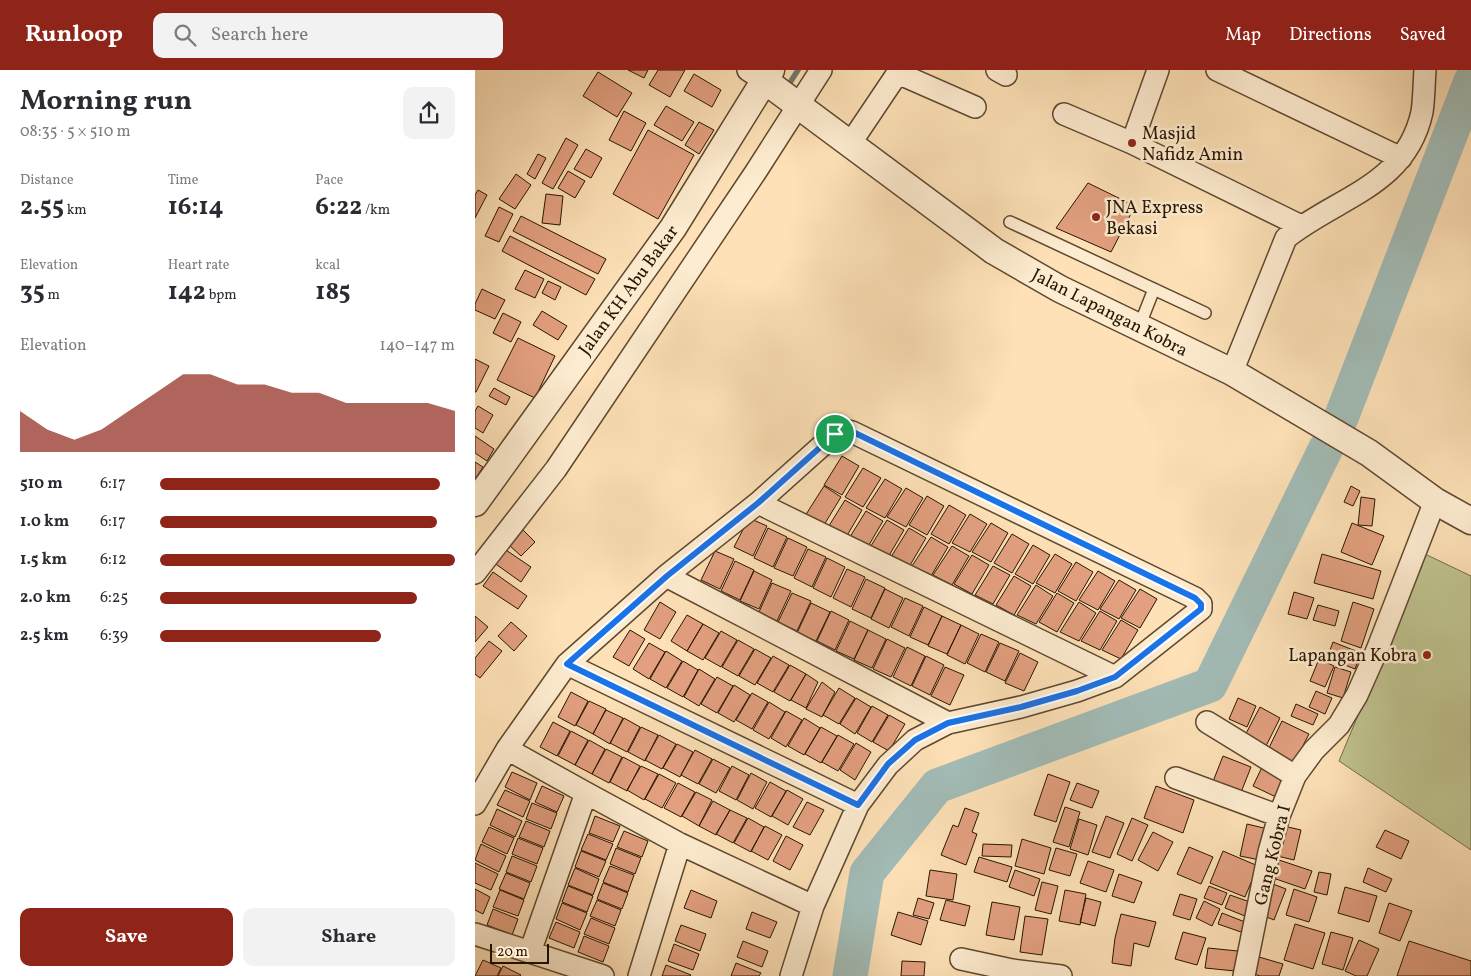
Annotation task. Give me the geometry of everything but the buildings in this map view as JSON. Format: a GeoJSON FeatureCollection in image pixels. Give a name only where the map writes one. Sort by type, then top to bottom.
{"type":"FeatureCollection","features":[{"type":"Feature","properties":{"kind":"street"},"geometry":{"type":"LineString","coordinates":[[478,561],[556,469],[750,180],[821,70]]}},
{"type":"Feature","properties":{"kind":"street"},"geometry":{"type":"LineString","coordinates":[[1132,143],[1158,70]]}},
{"type":"Feature","properties":{"kind":"street"},"geometry":{"type":"LineString","coordinates":[[1217,70],[1401,158]]}},
{"type":"Feature","properties":{"kind":"street"},"geometry":{"type":"LineString","coordinates":[[1232,372],[1286,238],[1301,226],[1377,181],[1393,168],[1401,158],[1414,136],[1422,111],[1425,70]]}},
{"type":"Feature","properties":{"kind":"street","name":"Jalan Lapangan Kobra"},"geometry":{"type":"LineString","coordinates":[[761,73],[849,144],[994,251],[1060,289],[1232,372],[1369,454],[1435,501],[1471,521]]}},
{"type":"Feature","properties":{"kind":"street","name":"Jalan KH Abu Bakar"},"geometry":{"type":"LineString","coordinates":[[475,503],[673,228],[761,73]]}},
{"type":"Feature","properties":{"kind":"street"},"geometry":{"type":"LineString","coordinates":[[849,144],[895,77],[901,75],[975,107]]}},
{"type":"Feature","properties":{"kind":"street"},"geometry":{"type":"LineString","coordinates":[[1064,114],[1132,143],[1301,226]]}},
{"type":"Feature","properties":{"kind":"street"},"geometry":{"type":"LineString","coordinates":[[475,804],[507,748],[567,664],[667,576],[758,503],[835,434],[843,430],[853,432],[1195,598],[1201,604],[1201,609],[1115,677],[1077,691],[1021,707],[948,723],[915,740],[888,764],[858,805],[813,906],[791,976]]}},
{"type":"Feature","properties":{"kind":"street","name":"Gang Kobra I"},"geometry":{"type":"LineString","coordinates":[[1244,976],[1269,852],[1279,816],[1295,776],[1314,750],[1339,725],[1357,695],[1435,501]]}},
{"type":"Feature","properties":{"kind":"street"},"geometry":{"type":"LineString","coordinates":[[758,503],[1115,677]]}},
{"type":"Feature","properties":{"kind":"street"},"geometry":{"type":"LineString","coordinates":[[667,576],[948,723]]}},
{"type":"Feature","properties":{"kind":"street"},"geometry":{"type":"LineString","coordinates":[[567,664],[858,805]]}},
{"type":"Feature","properties":{"kind":"street"},"geometry":{"type":"LineString","coordinates":[[1207,722],[1295,776]]}},
{"type":"Feature","properties":{"kind":"street"},"geometry":{"type":"LineString","coordinates":[[507,748],[680,844],[813,906]]}},
{"type":"Feature","properties":{"kind":"street"},"geometry":{"type":"LineString","coordinates":[[1175,778],[1279,816]]}},
{"type":"Feature","properties":{"kind":"street"},"geometry":{"type":"LineString","coordinates":[[530,952],[586,793]]}},
{"type":"Feature","properties":{"kind":"street"},"geometry":{"type":"LineString","coordinates":[[639,976],[680,844]]}},
{"type":"Feature","properties":{"kind":"street"},"geometry":{"type":"LineString","coordinates":[[475,934],[603,976]]}},
{"type":"Feature","properties":{"kind":"street"},"geometry":{"type":"LineString","coordinates":[[961,959],[1012,970],[1061,976]]}},
{"type":"Feature","properties":{"kind":"lane"},"geometry":{"type":"LineString","coordinates":[[1010,222],[1205,313]]}},
{"type":"Feature","properties":{"kind":"lane"},"geometry":{"type":"LineString","coordinates":[[1139,327],[1154,289]]}},
{"type":"Feature","properties":{"kind":"green space","name":"Lapangan Kobra"},"geometry":{"type":"Polygon","coordinates":[[[1425,554],[1471,576],[1471,850],[1339,761],[1425,554]]]}},
{"type":"Feature","properties":{"kind":"waterway"},"geometry":{"type":"LineString","coordinates":[[791,81],[798,70]]}},
{"type":"Feature","properties":{"kind":"waterway"},"geometry":{"type":"LineString","coordinates":[[1341,418],[1471,81]]}},
{"type":"Feature","properties":{"kind":"waterway"},"geometry":{"type":"LineString","coordinates":[[850,976],[867,873],[937,786],[1210,685],[1326,448]]}},
{"type":"Feature","properties":{"kind":"place","name":"Masjid Nafidz Amin"},"geometry":{"type":"Point","coordinates":[1132,143]}},
{"type":"Feature","properties":{"kind":"place","name":"JNA Express Bekasi"},"geometry":{"type":"Point","coordinates":[1096,217]}},
{"type":"Feature","properties":{"kind":"place","name":"Lapangan Kobra"},"geometry":{"type":"Point","coordinates":[1427,655]}},
{"type":"Feature","properties":{"kind":"route"},"geometry":{"type":"LineString","coordinates":[[843,430],[853,432],[1195,598],[1201,604],[1201,609],[1115,677],[1077,691],[1021,707],[948,723],[915,740],[888,764],[858,805],[567,664],[667,576],[758,503],[835,434],[843,430]]}}]}
